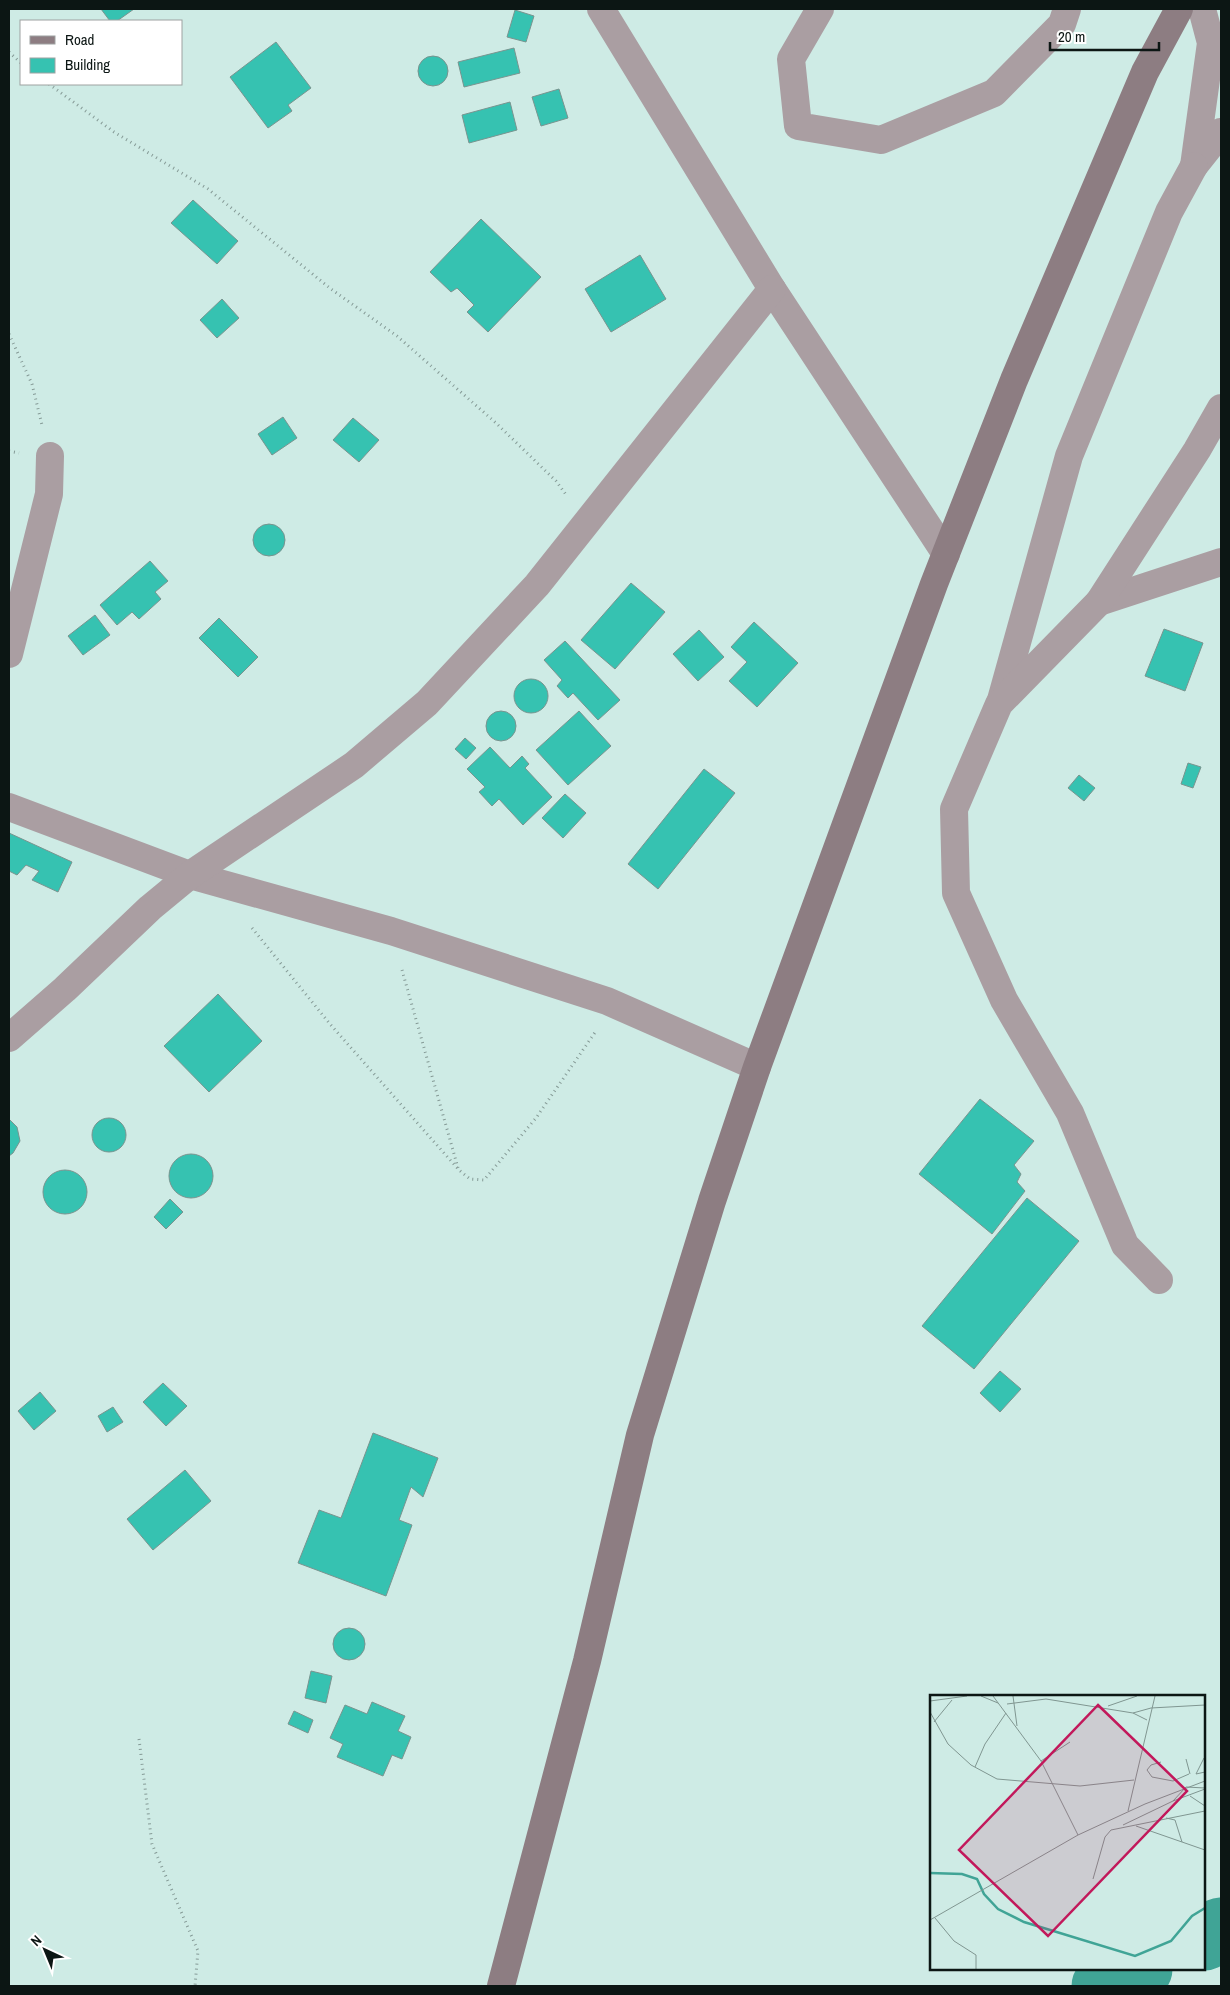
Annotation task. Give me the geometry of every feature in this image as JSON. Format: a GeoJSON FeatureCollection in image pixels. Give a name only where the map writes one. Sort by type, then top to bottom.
{"type":"FeatureCollection","features":[{"type":"Feature","properties":{"kind":"street"},"geometry":{"type":"LineString","coordinates":[[601,9],[772,289],[946,554]]}},
{"type":"Feature","properties":{"kind":"street"},"geometry":{"type":"LineString","coordinates":[[820,9],[791,59],[798,126],[881,140],[994,93],[1062,24],[1067,9]]}},
{"type":"Feature","properties":{"kind":"street"},"geometry":{"type":"LineString","coordinates":[[501,1986],[587,1661],[640,1434],[712,1201],[757,1068],[946,554],[1014,380],[1145,72],[1179,9]]}},
{"type":"Feature","properties":{"kind":"street"},"geometry":{"type":"LineString","coordinates":[[1194,166],[1211,43],[1202,9]]}},
{"type":"Feature","properties":{"kind":"street"},"geometry":{"type":"LineString","coordinates":[[1159,1280],[1125,1245],[1070,1113],[1004,1000],[956,893],[954,809],[1000,704],[1069,456],[1166,221],[1194,166],[1221,132]]}},
{"type":"Feature","properties":{"kind":"street"},"geometry":{"type":"LineString","coordinates":[[9,1038],[190,875],[354,765],[427,703],[536,585],[772,289]]}},
{"type":"Feature","properties":{"kind":"street"},"geometry":{"type":"LineString","coordinates":[[1000,704],[1099,602],[1197,450],[1221,408]]}},
{"type":"Feature","properties":{"kind":"street"},"geometry":{"type":"LineString","coordinates":[[9,654],[49,494],[50,456]]}},
{"type":"Feature","properties":{"kind":"street"},"geometry":{"type":"LineString","coordinates":[[1099,602],[1221,562]]}},
{"type":"Feature","properties":{"kind":"street"},"geometry":{"type":"LineString","coordinates":[[9,807],[190,875],[391,931],[607,1001],[757,1068]]}},
{"type":"Feature","properties":{"kind":"path"},"geometry":{"type":"LineString","coordinates":[[9,52],[20,62]]}},
{"type":"Feature","properties":{"kind":"path"},"geometry":{"type":"LineString","coordinates":[[50,85],[114,132],[208,188],[331,289],[397,336],[496,423],[549,474],[586,520]]}},
{"type":"Feature","properties":{"kind":"path"},"geometry":{"type":"LineString","coordinates":[[9,334],[32,384],[50,456]]}},
{"type":"Feature","properties":{"kind":"path"},"geometry":{"type":"LineString","coordinates":[[252,927],[330,1024],[458,1170],[470,1179],[484,1180],[536,1118],[593,1038],[607,1001]]}},
{"type":"Feature","properties":{"kind":"path"},"geometry":{"type":"LineString","coordinates":[[391,931],[458,1170]]}},
{"type":"Feature","properties":{"kind":"path"},"geometry":{"type":"LineString","coordinates":[[139,1739],[152,1844],[198,1951],[195,1986]]}},
{"type":"Feature","properties":{"kind":"building"},"geometry":{"type":"Polygon","coordinates":[[[101,9],[134,9],[118,20],[109,20],[101,9]]]}},
{"type":"Feature","properties":{"kind":"building"},"geometry":{"type":"Polygon","coordinates":[[[515,10],[534,16],[526,42],[507,37],[515,10]]]}},
{"type":"Feature","properties":{"kind":"building"},"geometry":{"type":"Polygon","coordinates":[[[276,42],[311,88],[288,105],[292,111],[268,128],[230,77],[276,42]]]}},
{"type":"Feature","properties":{"kind":"building"},"geometry":{"type":"Polygon","coordinates":[[[514,48],[520,73],[464,87],[458,62],[514,48]]]}},
{"type":"Feature","properties":{"kind":"building"},"geometry":{"type":"Polygon","coordinates":[[[433,56],[443,61],[448,71],[443,81],[433,86],[423,81],[418,71],[423,61],[433,56]]]}},
{"type":"Feature","properties":{"kind":"building"},"geometry":{"type":"Polygon","coordinates":[[[559,89],[568,118],[541,126],[532,97],[559,89]]]}},
{"type":"Feature","properties":{"kind":"building"},"geometry":{"type":"Polygon","coordinates":[[[510,102],[517,130],[469,143],[462,115],[510,102]]]}},
{"type":"Feature","properties":{"kind":"building"},"geometry":{"type":"Polygon","coordinates":[[[193,200],[238,241],[217,264],[171,223],[193,200]]]}},
{"type":"Feature","properties":{"kind":"building"},"geometry":{"type":"Polygon","coordinates":[[[481,219],[541,277],[488,332],[467,312],[474,305],[457,288],[451,292],[430,272],[481,219]]]}},
{"type":"Feature","properties":{"kind":"building"},"geometry":{"type":"Polygon","coordinates":[[[640,255],[666,299],[611,332],[585,289],[640,255]]]}},
{"type":"Feature","properties":{"kind":"building"},"geometry":{"type":"Polygon","coordinates":[[[222,299],[239,318],[217,338],[200,320],[222,299]]]}},
{"type":"Feature","properties":{"kind":"building"},"geometry":{"type":"Polygon","coordinates":[[[283,417],[297,438],[272,455],[258,434],[283,417]]]}},
{"type":"Feature","properties":{"kind":"building"},"geometry":{"type":"Polygon","coordinates":[[[353,418],[379,440],[359,462],[333,440],[353,418]]]}},
{"type":"Feature","properties":{"kind":"building"},"geometry":{"type":"Polygon","coordinates":[[[269,524],[275,525],[280,529],[284,534],[284,546],[280,551],[275,555],[269,556],[263,555],[258,551],[254,546],[253,540],[254,534],[258,529],[263,525],[269,524]]]}},
{"type":"Feature","properties":{"kind":"building"},"geometry":{"type":"Polygon","coordinates":[[[150,561],[168,581],[155,592],[161,599],[139,619],[132,612],[117,625],[100,605],[150,561]]]}},
{"type":"Feature","properties":{"kind":"building"},"geometry":{"type":"Polygon","coordinates":[[[631,583],[665,612],[615,669],[581,640],[631,583]]]}},
{"type":"Feature","properties":{"kind":"building"},"geometry":{"type":"Polygon","coordinates":[[[95,615],[110,635],[83,655],[68,636],[95,615]]]}},
{"type":"Feature","properties":{"kind":"building"},"geometry":{"type":"Polygon","coordinates":[[[219,618],[258,657],[238,677],[199,638],[219,618]]]}},
{"type":"Feature","properties":{"kind":"building"},"geometry":{"type":"Polygon","coordinates":[[[754,622],[798,663],[757,707],[729,681],[747,662],[731,647],[754,622]]]}},
{"type":"Feature","properties":{"kind":"building"},"geometry":{"type":"Polygon","coordinates":[[[1164,629],[1203,643],[1185,691],[1145,676],[1164,629]]]}},
{"type":"Feature","properties":{"kind":"building"},"geometry":{"type":"Polygon","coordinates":[[[699,630],[724,657],[698,681],[673,654],[699,630]]]}},
{"type":"Feature","properties":{"kind":"building"},"geometry":{"type":"Polygon","coordinates":[[[565,641],[620,700],[598,720],[573,693],[568,698],[557,686],[562,680],[544,660],[565,641]]]}},
{"type":"Feature","properties":{"kind":"building"},"geometry":{"type":"Polygon","coordinates":[[[531,679],[543,684],[548,696],[543,708],[531,713],[519,708],[514,696],[519,684],[531,679]]]}},
{"type":"Feature","properties":{"kind":"building"},"geometry":{"type":"Polygon","coordinates":[[[501,711],[512,715],[516,726],[512,737],[501,741],[490,737],[486,726],[490,715],[501,711]]]}},
{"type":"Feature","properties":{"kind":"building"},"geometry":{"type":"Polygon","coordinates":[[[579,711],[611,746],[568,785],[536,750],[579,711]]]}},
{"type":"Feature","properties":{"kind":"building"},"geometry":{"type":"Polygon","coordinates":[[[465,738],[476,748],[466,759],[455,749],[465,738]]]}},
{"type":"Feature","properties":{"kind":"building"},"geometry":{"type":"Polygon","coordinates":[[[490,747],[510,768],[522,756],[529,764],[525,768],[552,797],[523,825],[499,799],[492,806],[479,792],[485,787],[467,769],[490,747]]]}},
{"type":"Feature","properties":{"kind":"building"},"geometry":{"type":"Polygon","coordinates":[[[1188,763],[1201,767],[1193,788],[1181,784],[1188,763]]]}},
{"type":"Feature","properties":{"kind":"building"},"geometry":{"type":"Polygon","coordinates":[[[704,769],[735,793],[658,889],[628,864],[704,769]]]}},
{"type":"Feature","properties":{"kind":"building"},"geometry":{"type":"Polygon","coordinates":[[[1079,775],[1095,788],[1084,801],[1068,788],[1079,775]]]}},
{"type":"Feature","properties":{"kind":"building"},"geometry":{"type":"Polygon","coordinates":[[[565,794],[586,813],[563,838],[542,818],[565,794]]]}},
{"type":"Feature","properties":{"kind":"building"},"geometry":{"type":"Polygon","coordinates":[[[9,833],[72,862],[58,892],[32,880],[39,871],[26,865],[17,875],[9,871],[9,833]]]}},
{"type":"Feature","properties":{"kind":"building"},"geometry":{"type":"Polygon","coordinates":[[[218,994],[262,1041],[209,1092],[164,1046],[218,994]]]}},
{"type":"Feature","properties":{"kind":"building"},"geometry":{"type":"Polygon","coordinates":[[[980,1099],[1034,1141],[1014,1165],[1021,1174],[1017,1182],[1025,1191],[992,1234],[919,1174],[980,1099]]]}},
{"type":"Feature","properties":{"kind":"building"},"geometry":{"type":"Polygon","coordinates":[[[109,1118],[121,1123],[126,1135],[121,1147],[109,1152],[97,1147],[92,1135],[97,1123],[109,1118]]]}},
{"type":"Feature","properties":{"kind":"building"},"geometry":{"type":"Polygon","coordinates":[[[9,1119],[17,1127],[20,1141],[9,1156],[9,1119]]]}},
{"type":"Feature","properties":{"kind":"building"},"geometry":{"type":"Polygon","coordinates":[[[195,1154],[207,1160],[212,1167],[212,1185],[207,1192],[200,1197],[187,1198],[179,1195],[172,1188],[169,1172],[172,1164],[179,1157],[195,1154]]]}},
{"type":"Feature","properties":{"kind":"building"},"geometry":{"type":"Polygon","coordinates":[[[69,1170],[81,1176],[86,1183],[86,1201],[81,1208],[74,1213],[61,1214],[53,1211],[46,1204],[43,1188],[46,1180],[53,1173],[69,1170]]]}},
{"type":"Feature","properties":{"kind":"building"},"geometry":{"type":"Polygon","coordinates":[[[1027,1198],[1079,1241],[974,1369],[922,1326],[1027,1198]]]}},
{"type":"Feature","properties":{"kind":"building"},"geometry":{"type":"Polygon","coordinates":[[[170,1199],[183,1212],[166,1229],[154,1217],[170,1199]]]}},
{"type":"Feature","properties":{"kind":"building"},"geometry":{"type":"Polygon","coordinates":[[[1000,1371],[1021,1389],[1000,1412],[980,1393],[1000,1371]]]}},
{"type":"Feature","properties":{"kind":"building"},"geometry":{"type":"Polygon","coordinates":[[[163,1383],[187,1406],[166,1426],[143,1402],[163,1383]]]}},
{"type":"Feature","properties":{"kind":"building"},"geometry":{"type":"Polygon","coordinates":[[[40,1392],[56,1411],[34,1430],[18,1411],[40,1392]]]}},
{"type":"Feature","properties":{"kind":"building"},"geometry":{"type":"Polygon","coordinates":[[[113,1407],[123,1422],[107,1432],[98,1416],[113,1407]]]}},
{"type":"Feature","properties":{"kind":"building"},"geometry":{"type":"Polygon","coordinates":[[[373,1433],[438,1458],[423,1497],[411,1487],[399,1520],[412,1525],[386,1596],[298,1563],[319,1510],[341,1518],[373,1433]]]}},
{"type":"Feature","properties":{"kind":"building"},"geometry":{"type":"Polygon","coordinates":[[[185,1470],[211,1501],[153,1550],[127,1519],[185,1470]]]}},
{"type":"Feature","properties":{"kind":"building"},"geometry":{"type":"Polygon","coordinates":[[[349,1628],[355,1629],[360,1633],[364,1638],[364,1650],[360,1655],[355,1659],[349,1660],[343,1659],[338,1655],[334,1650],[333,1644],[334,1638],[338,1633],[343,1629],[349,1628]]]}},
{"type":"Feature","properties":{"kind":"building"},"geometry":{"type":"Polygon","coordinates":[[[311,1671],[332,1676],[326,1703],[305,1698],[311,1671]]]}},
{"type":"Feature","properties":{"kind":"building"},"geometry":{"type":"Polygon","coordinates":[[[372,1702],[405,1716],[398,1731],[411,1737],[402,1759],[392,1755],[383,1776],[337,1757],[343,1744],[330,1738],[345,1705],[367,1714],[372,1702]]]}},
{"type":"Feature","properties":{"kind":"building"},"geometry":{"type":"Polygon","coordinates":[[[294,1711],[313,1720],[308,1733],[288,1724],[294,1711]]]}},
{"type":"Feature","properties":{"kind":"waterway"},"geometry":{"type":"LineString","coordinates":[[1205,1938],[1221,1930]]}},
{"type":"Feature","properties":{"kind":"waterway"},"geometry":{"type":"LineString","coordinates":[[1104,1986],[1138,1970]]}}]}
